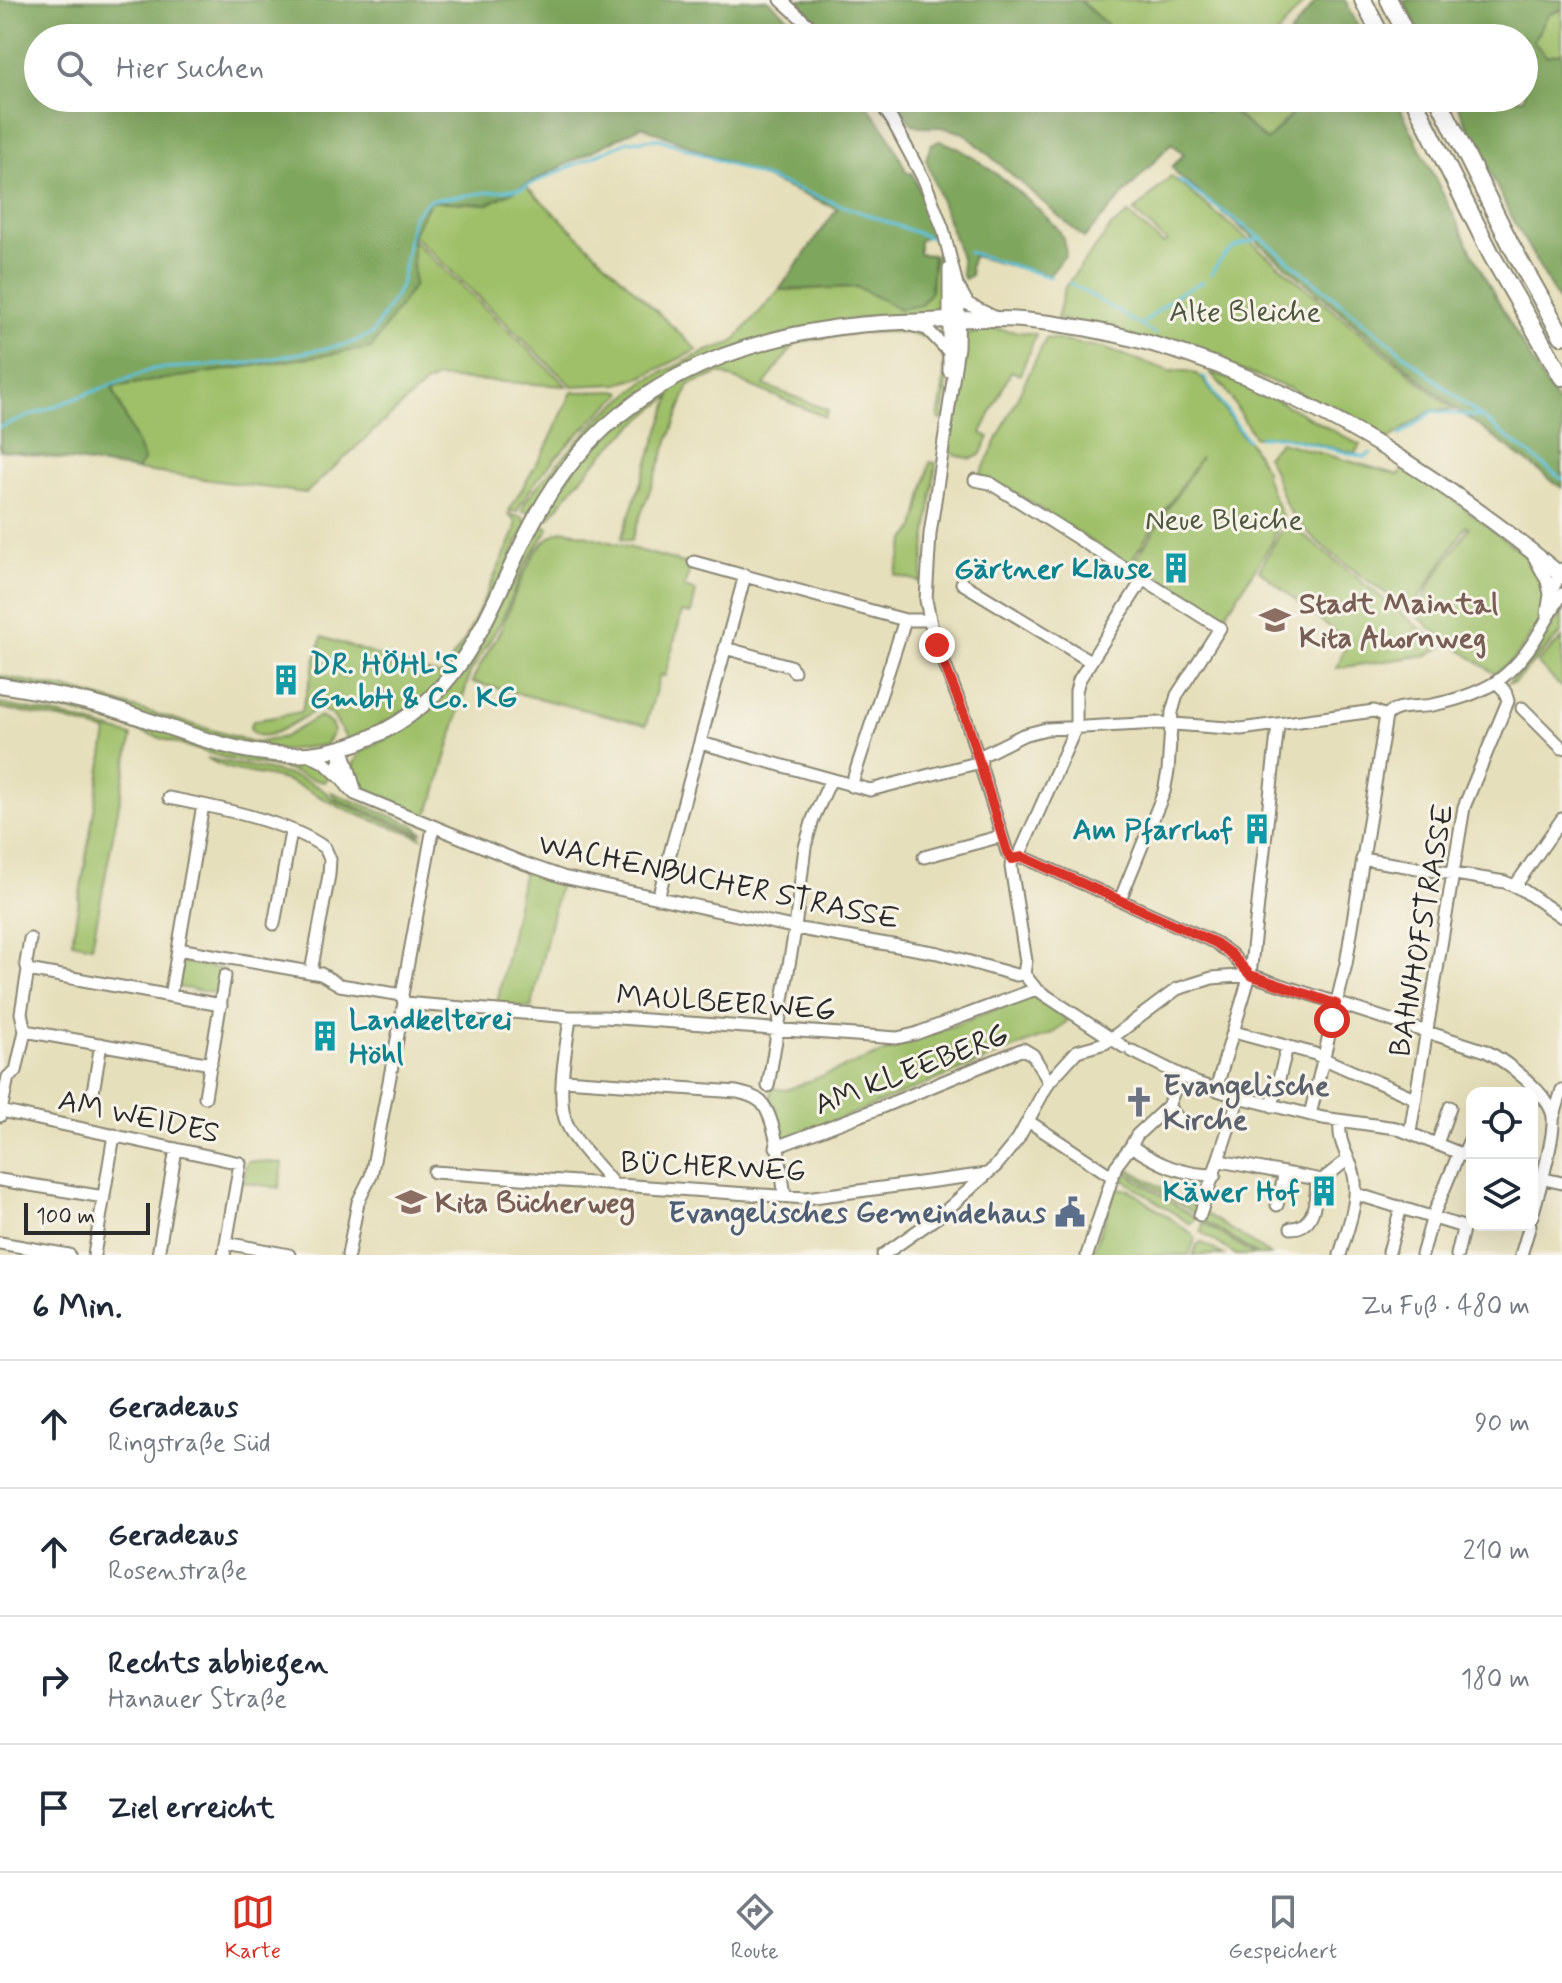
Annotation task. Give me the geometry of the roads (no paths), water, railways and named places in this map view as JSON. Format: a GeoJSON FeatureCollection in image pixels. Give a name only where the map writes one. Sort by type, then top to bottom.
{"type":"FeatureCollection","features":[{"type":"Feature","properties":{"kind":"highway"},"geometry":{"type":"LineString","coordinates":[[1363,0],[1375,24]]}},
{"type":"Feature","properties":{"kind":"highway"},"geometry":{"type":"LineString","coordinates":[[1389,0],[1401,24]]}},
{"type":"Feature","properties":{"kind":"highway"},"geometry":{"type":"LineString","coordinates":[[1420,112],[1492,256],[1562,377]]}},
{"type":"Feature","properties":{"kind":"highway"},"geometry":{"type":"LineString","coordinates":[[1445,112],[1498,220],[1562,336]]}},
{"type":"Feature","properties":{"kind":"main road"},"geometry":{"type":"LineString","coordinates":[[0,685],[110,708],[232,748],[274,756],[309,755],[343,748],[379,734],[408,718],[449,680],[476,640],[527,531],[550,492],[587,444],[631,405],[698,366],[767,341],[837,326],[954,320],[1054,324],[1135,339],[1213,364],[1317,411],[1508,525],[1561,570]]}},
{"type":"Feature","properties":{"kind":"main road"},"geometry":{"type":"LineString","coordinates":[[1474,507],[1561,570]]}},
{"type":"Feature","properties":{"kind":"street"},"geometry":{"type":"LineString","coordinates":[[781,0],[808,24]]}},
{"type":"Feature","properties":{"kind":"street"},"geometry":{"type":"LineString","coordinates":[[887,112],[925,182],[943,229],[956,281],[968,304],[1002,320]]}},
{"type":"Feature","properties":{"kind":"street"},"geometry":{"type":"LineString","coordinates":[[949,258],[958,347],[930,534],[926,586],[929,620],[980,759],[1002,836],[1016,858],[1120,900],[1221,946],[1250,975]]}},
{"type":"Feature","properties":{"kind":"street"},"geometry":{"type":"LineString","coordinates":[[950,392],[948,351],[954,320],[956,281]]}},
{"type":"Feature","properties":{"kind":"street"},"geometry":{"type":"LineString","coordinates":[[900,322],[927,329],[948,351]]}},
{"type":"Feature","properties":{"kind":"street"},"geometry":{"type":"LineString","coordinates":[[975,480],[990,483],[1220,628],[1179,691],[1172,712],[1168,771],[1162,800],[1120,900]]}},
{"type":"Feature","properties":{"kind":"street"},"geometry":{"type":"LineString","coordinates":[[1528,548],[1556,594]]}},
{"type":"Feature","properties":{"kind":"street"},"geometry":{"type":"LineString","coordinates":[[694,562],[905,620],[929,620]]}},
{"type":"Feature","properties":{"kind":"street"},"geometry":{"type":"LineString","coordinates":[[1310,1115],[1344,974],[1386,716],[1397,709],[1453,700],[1496,682],[1526,653],[1545,621],[1556,594],[1561,570]]}},
{"type":"Feature","properties":{"kind":"street"},"geometry":{"type":"LineString","coordinates":[[658,898],[745,575]]}},
{"type":"Feature","properties":{"kind":"street"},"geometry":{"type":"LineString","coordinates":[[1143,579],[1076,687],[1076,727],[1011,867],[1026,961],[1024,974],[1036,989],[1110,1039],[1180,1076],[1272,1106],[1410,1132],[1465,1155],[1433,1216],[1422,1255]]}},
{"type":"Feature","properties":{"kind":"street"},"geometry":{"type":"LineString","coordinates":[[962,583],[1090,661]]}},
{"type":"Feature","properties":{"kind":"street"},"geometry":{"type":"LineString","coordinates":[[851,786],[905,620]]}},
{"type":"Feature","properties":{"kind":"street"},"geometry":{"type":"LineString","coordinates":[[725,648],[790,666],[794,671]]}},
{"type":"Feature","properties":{"kind":"street","name":"BAHNHOFSTRASSE"},"geometry":{"type":"LineString","coordinates":[[1410,1132],[1465,802],[1508,701],[1505,691],[1496,682]]}},
{"type":"Feature","properties":{"kind":"street"},"geometry":{"type":"LineString","coordinates":[[1522,708],[1562,748]]}},
{"type":"Feature","properties":{"kind":"street"},"geometry":{"type":"LineString","coordinates":[[701,743],[851,786],[876,789],[980,759],[1032,732],[1076,727],[1171,724],[1231,729],[1374,711],[1386,716]]}},
{"type":"Feature","properties":{"kind":"street"},"geometry":{"type":"LineString","coordinates":[[1216,1089],[1250,975],[1278,725]]}},
{"type":"Feature","properties":{"kind":"street"},"geometry":{"type":"LineString","coordinates":[[342,779],[338,762],[343,748]]}},
{"type":"Feature","properties":{"kind":"street"},"geometry":{"type":"LineString","coordinates":[[343,748],[351,780],[365,800]]}},
{"type":"Feature","properties":{"kind":"street","name":"WACHENBUCHER STRASSE"},"geometry":{"type":"LineString","coordinates":[[309,755],[325,763],[365,800],[545,871],[794,927],[938,953],[1016,975],[1024,974]]}},
{"type":"Feature","properties":{"kind":"street"},"geometry":{"type":"LineString","coordinates":[[768,1086],[807,839],[831,779]]}},
{"type":"Feature","properties":{"kind":"street"},"geometry":{"type":"LineString","coordinates":[[169,798],[239,814],[321,845],[330,859],[311,972]]}},
{"type":"Feature","properties":{"kind":"street"},"geometry":{"type":"LineString","coordinates":[[170,996],[203,805]]}},
{"type":"Feature","properties":{"kind":"street"},"geometry":{"type":"LineString","coordinates":[[1515,886],[1562,819]]}},
{"type":"Feature","properties":{"kind":"street"},"geometry":{"type":"LineString","coordinates":[[348,1255],[358,1202],[371,1176],[433,828]]}},
{"type":"Feature","properties":{"kind":"street"},"geometry":{"type":"LineString","coordinates":[[274,924],[291,832]]}},
{"type":"Feature","properties":{"kind":"street"},"geometry":{"type":"LineString","coordinates":[[924,857],[1002,836]]}},
{"type":"Feature","properties":{"kind":"street"},"geometry":{"type":"LineString","coordinates":[[1362,859],[1515,886],[1562,917]]}},
{"type":"Feature","properties":{"kind":"street"},"geometry":{"type":"LineString","coordinates":[[0,1113],[8,1077],[16,1071],[25,1031],[21,1013],[30,939]]}},
{"type":"Feature","properties":{"kind":"street","name":"MAULBEERWEG"},"geometry":{"type":"LineString","coordinates":[[178,949],[311,972],[324,975],[340,985],[403,999],[570,1017],[596,1016],[905,1037],[1036,989]]}},
{"type":"Feature","properties":{"kind":"street"},"geometry":{"type":"LineString","coordinates":[[28,970],[221,1005]]}},
{"type":"Feature","properties":{"kind":"street"},"geometry":{"type":"LineString","coordinates":[[883,1255],[943,1213],[988,1174],[1012,1147],[1049,1082],[1077,1051],[1102,1044],[1157,1002],[1186,985],[1212,978],[1250,975],[1500,1058],[1537,1093],[1550,1109],[1553,1119]]}},
{"type":"Feature","properties":{"kind":"street"},"geometry":{"type":"LineString","coordinates":[[205,1097],[225,976]]}},
{"type":"Feature","properties":{"kind":"street"},"geometry":{"type":"LineString","coordinates":[[570,1017],[562,1103],[566,1122],[614,1185]]}},
{"type":"Feature","properties":{"kind":"street"},"geometry":{"type":"LineString","coordinates":[[25,1031],[211,1064]]}},
{"type":"Feature","properties":{"kind":"street"},"geometry":{"type":"LineString","coordinates":[[1234,1032],[1323,1059],[1416,1099]]}},
{"type":"Feature","properties":{"kind":"street"},"geometry":{"type":"LineString","coordinates":[[93,1092],[101,1044]]}},
{"type":"Feature","properties":{"kind":"street"},"geometry":{"type":"LineString","coordinates":[[1272,1106],[1287,1047]]}},
{"type":"Feature","properties":{"kind":"street","name":"AM KLEEBERG"},"geometry":{"type":"LineString","coordinates":[[776,1147],[1023,1049],[1033,1055],[1049,1082]]}},
{"type":"Feature","properties":{"kind":"street"},"geometry":{"type":"LineString","coordinates":[[1087,1255],[1116,1166],[1139,1132],[1168,1106],[1180,1076]]}},
{"type":"Feature","properties":{"kind":"street"},"geometry":{"type":"LineString","coordinates":[[564,1080],[747,1094],[758,1100],[766,1110],[785,1196]]}},
{"type":"Feature","properties":{"kind":"street"},"geometry":{"type":"LineString","coordinates":[[1538,1173],[1562,1093]]}},
{"type":"Feature","properties":{"kind":"street"},"geometry":{"type":"LineString","coordinates":[[1200,1215],[1239,1097]]}},
{"type":"Feature","properties":{"kind":"street"},"geometry":{"type":"LineString","coordinates":[[1168,1106],[1182,1123]]}},
{"type":"Feature","properties":{"kind":"street"},"geometry":{"type":"LineString","coordinates":[[1437,1144],[1450,1107]]}},
{"type":"Feature","properties":{"kind":"street","name":"AM WEIDES"},"geometry":{"type":"LineString","coordinates":[[0,1113],[240,1163],[225,1249],[289,1255]]}},
{"type":"Feature","properties":{"kind":"street"},"geometry":{"type":"LineString","coordinates":[[1028,1121],[1113,1177]]}},
{"type":"Feature","properties":{"kind":"street"},"geometry":{"type":"LineString","coordinates":[[1340,1121],[1338,1137],[1352,1169],[1356,1194],[1340,1255]]}},
{"type":"Feature","properties":{"kind":"street"},"geometry":{"type":"LineString","coordinates":[[94,1255],[114,1135]]}},
{"type":"Feature","properties":{"kind":"street"},"geometry":{"type":"LineString","coordinates":[[1131,1146],[1154,1161],[1178,1171],[1215,1175]]}},
{"type":"Feature","properties":{"kind":"street"},"geometry":{"type":"LineString","coordinates":[[158,1255],[176,1149]]}},
{"type":"Feature","properties":{"kind":"street"},"geometry":{"type":"LineString","coordinates":[[1220,1161],[1322,1180],[1347,1160]]}},
{"type":"Feature","properties":{"kind":"street","name":"BÜCHERWEG"},"geometry":{"type":"LineString","coordinates":[[434,1172],[785,1196],[823,1196],[988,1174]]}},
{"type":"Feature","properties":{"kind":"street"},"geometry":{"type":"LineString","coordinates":[[1277,1205],[1285,1173]]}},
{"type":"Feature","properties":{"kind":"street"},"geometry":{"type":"LineString","coordinates":[[1538,1177],[1562,1183]]}},
{"type":"Feature","properties":{"kind":"street"},"geometry":{"type":"LineString","coordinates":[[1291,1228],[1304,1227],[1308,1223],[1317,1179]]}},
{"type":"Feature","properties":{"kind":"street"},"geometry":{"type":"LineString","coordinates":[[0,1180],[104,1197]]}},
{"type":"Feature","properties":{"kind":"street"},"geometry":{"type":"LineString","coordinates":[[1356,1194],[1460,1226],[1463,1229],[1457,1255]]}},
{"type":"Feature","properties":{"kind":"street"},"geometry":{"type":"LineString","coordinates":[[1389,1252],[1401,1207]]}},
{"type":"Feature","properties":{"kind":"street"},"geometry":{"type":"LineString","coordinates":[[1520,1252],[1528,1231]]}},
{"type":"Feature","properties":{"kind":"street"},"geometry":{"type":"LineString","coordinates":[[0,1243],[69,1255]]}},
{"type":"Feature","properties":{"kind":"waterway"},"geometry":{"type":"LineString","coordinates":[[0,427],[153,369],[250,363],[348,344],[372,334],[401,286],[413,216],[429,200],[522,188],[628,141],[660,139],[931,238]]}},
{"type":"Feature","properties":{"kind":"waterway"},"geometry":{"type":"LineString","coordinates":[[1178,180],[1260,237]]}},
{"type":"Feature","properties":{"kind":"waterway"},"geometry":{"type":"LineString","coordinates":[[1211,274],[1231,250],[1261,238],[1481,417]]}},
{"type":"Feature","properties":{"kind":"waterway"},"geometry":{"type":"LineString","coordinates":[[968,252],[1050,277]]}},
{"type":"Feature","properties":{"kind":"waterway"},"geometry":{"type":"LineString","coordinates":[[1142,324],[1179,293],[1203,282]]}},
{"type":"Feature","properties":{"kind":"waterway"},"geometry":{"type":"LineString","coordinates":[[1070,283],[1155,334]]}},
{"type":"Feature","properties":{"kind":"waterway"},"geometry":{"type":"LineString","coordinates":[[1203,376],[1247,440]]}},
{"type":"Feature","properties":{"kind":"waterway"},"geometry":{"type":"LineString","coordinates":[[1400,435],[1433,411],[1481,417],[1562,479]]}},
{"type":"Feature","properties":{"kind":"waterway"},"geometry":{"type":"LineString","coordinates":[[1259,437],[1280,436],[1364,457],[1371,453]]}},
{"type":"Feature","properties":{"kind":"place","name":"Gärtner Klause"},"geometry":{"type":"Point","coordinates":[1176,568]}},
{"type":"Feature","properties":{"kind":"place","name":"Stadt Maintal Kita Ahornweg"},"geometry":{"type":"Point","coordinates":[1275,620]}},
{"type":"Feature","properties":{"kind":"place","name":"DR. HÖHL'S GmbH & Co. KG"},"geometry":{"type":"Point","coordinates":[286,680]}},
{"type":"Feature","properties":{"kind":"place","name":"Am Pfarrhof"},"geometry":{"type":"Point","coordinates":[1257,829]}},
{"type":"Feature","properties":{"kind":"place","name":"Landkelterei Höhl"},"geometry":{"type":"Point","coordinates":[325,1036]}},
{"type":"Feature","properties":{"kind":"place","name":"Evangelische Kirche"},"geometry":{"type":"Point","coordinates":[1139,1102]}},
{"type":"Feature","properties":{"kind":"place","name":"Käwer Hof"},"geometry":{"type":"Point","coordinates":[1324,1191]}},
{"type":"Feature","properties":{"kind":"place","name":"Kita Bücherweg"},"geometry":{"type":"Point","coordinates":[411,1202]}},
{"type":"Feature","properties":{"kind":"place","name":"Evangelisches Gemeindehaus"},"geometry":{"type":"Point","coordinates":[1070,1212]}},
{"type":"Feature","properties":{"kind":"park label","name":"Alte Bleiche"},"geometry":{"type":"Point","coordinates":[1245,311]}},
{"type":"Feature","properties":{"kind":"park label","name":"Neue Bleiche"},"geometry":{"type":"Point","coordinates":[1224,519]}}]}
